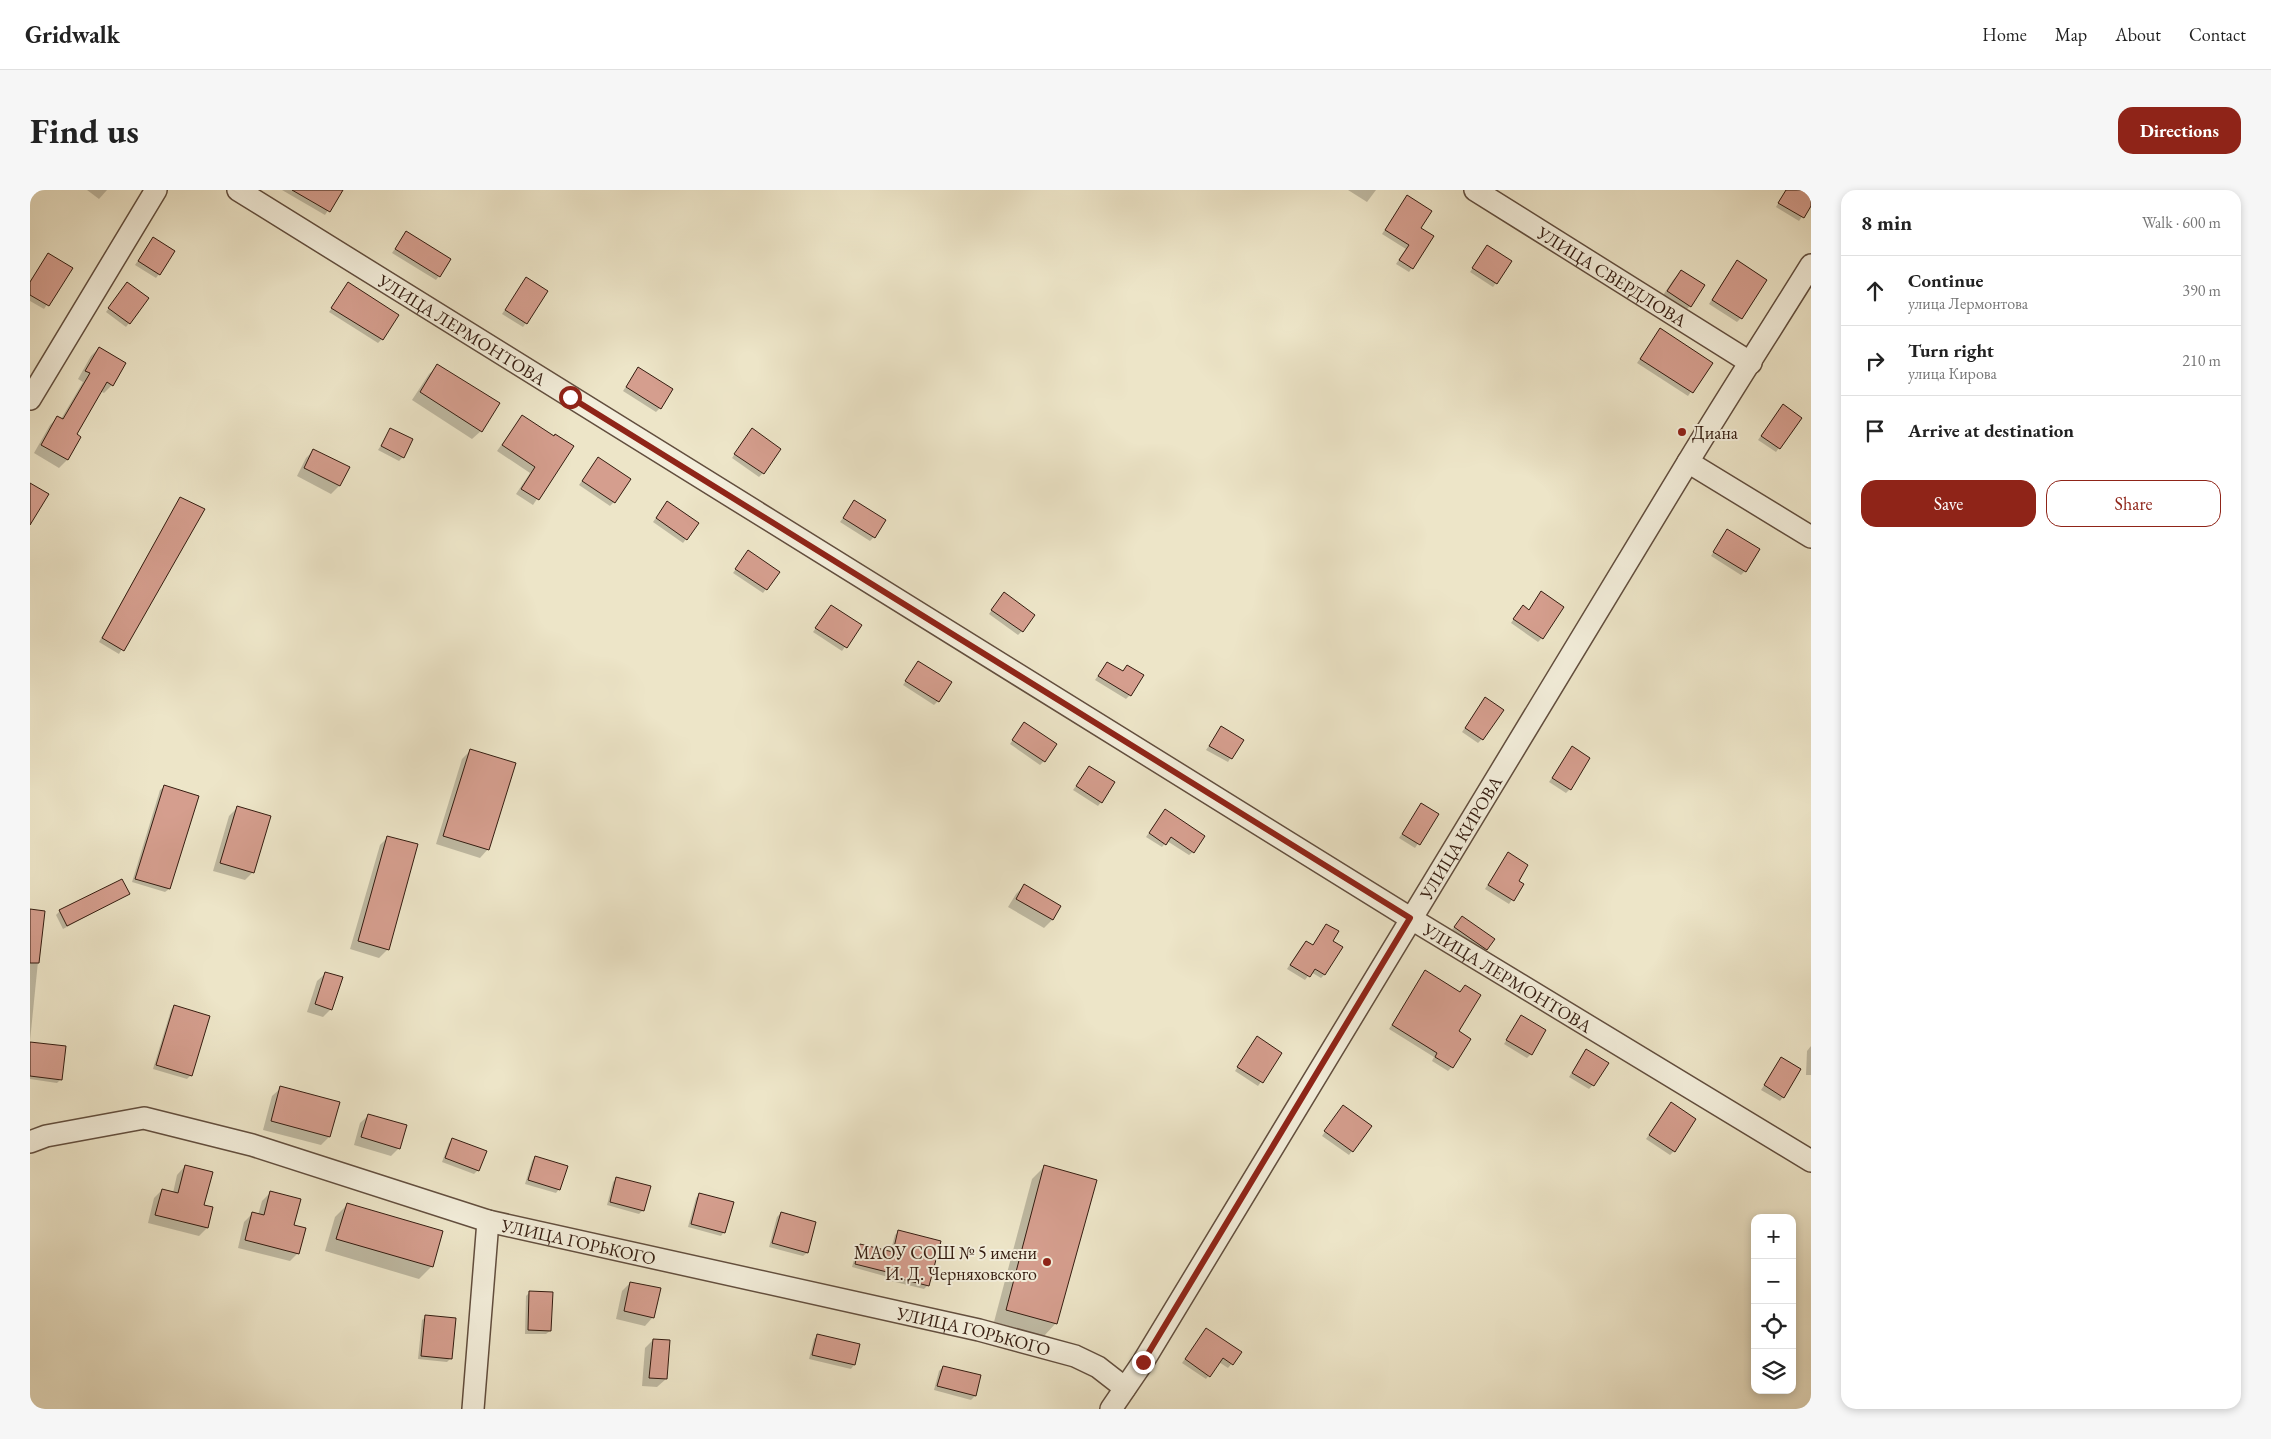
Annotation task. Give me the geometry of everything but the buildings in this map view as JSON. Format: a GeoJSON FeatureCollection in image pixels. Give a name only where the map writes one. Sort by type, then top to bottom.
{"type":"FeatureCollection","features":[{"type":"Feature","properties":{"kind":"street"},"geometry":{"type":"LineString","coordinates":[[30,399],[156,190]]}},
{"type":"Feature","properties":{"kind":"street","name":"УЛИЦА ЛЕРМОНТОВА"},"geometry":{"type":"LineString","coordinates":[[238,190],[1410,918],[1811,1161]]}},
{"type":"Feature","properties":{"kind":"street","name":"УЛИЦА СВЕРДЛОВА"},"geometry":{"type":"LineString","coordinates":[[1475,190],[1751,363]]}},
{"type":"Feature","properties":{"kind":"street","name":"УЛИЦА КИРОВА"},"geometry":{"type":"LineString","coordinates":[[1111,1409],[1153,1345],[1410,918],[1481,805],[1688,462],[1811,265]]}},
{"type":"Feature","properties":{"kind":"street"},"geometry":{"type":"LineString","coordinates":[[1688,462],[1811,537]]}},
{"type":"Feature","properties":{"kind":"street","name":"УЛИЦА ГОРЬКОГО"},"geometry":{"type":"LineString","coordinates":[[30,1142],[46,1136],[144,1118],[252,1145],[488,1220],[980,1330],[1075,1356],[1098,1367],[1125,1388]]}},
{"type":"Feature","properties":{"kind":"street"},"geometry":{"type":"LineString","coordinates":[[473,1409],[488,1220]]}},
{"type":"Feature","properties":{"kind":"place","name":"Диана"},"geometry":{"type":"Point","coordinates":[1682,432]}},
{"type":"Feature","properties":{"kind":"place","name":"МАОУ СОШ № 5 имени И. Д. Черняховского"},"geometry":{"type":"Point","coordinates":[1047,1262]}},
{"type":"Feature","properties":{"kind":"route"},"geometry":{"type":"LineString","coordinates":[[570,397],[1410,918],[1143,1362]]}}]}
